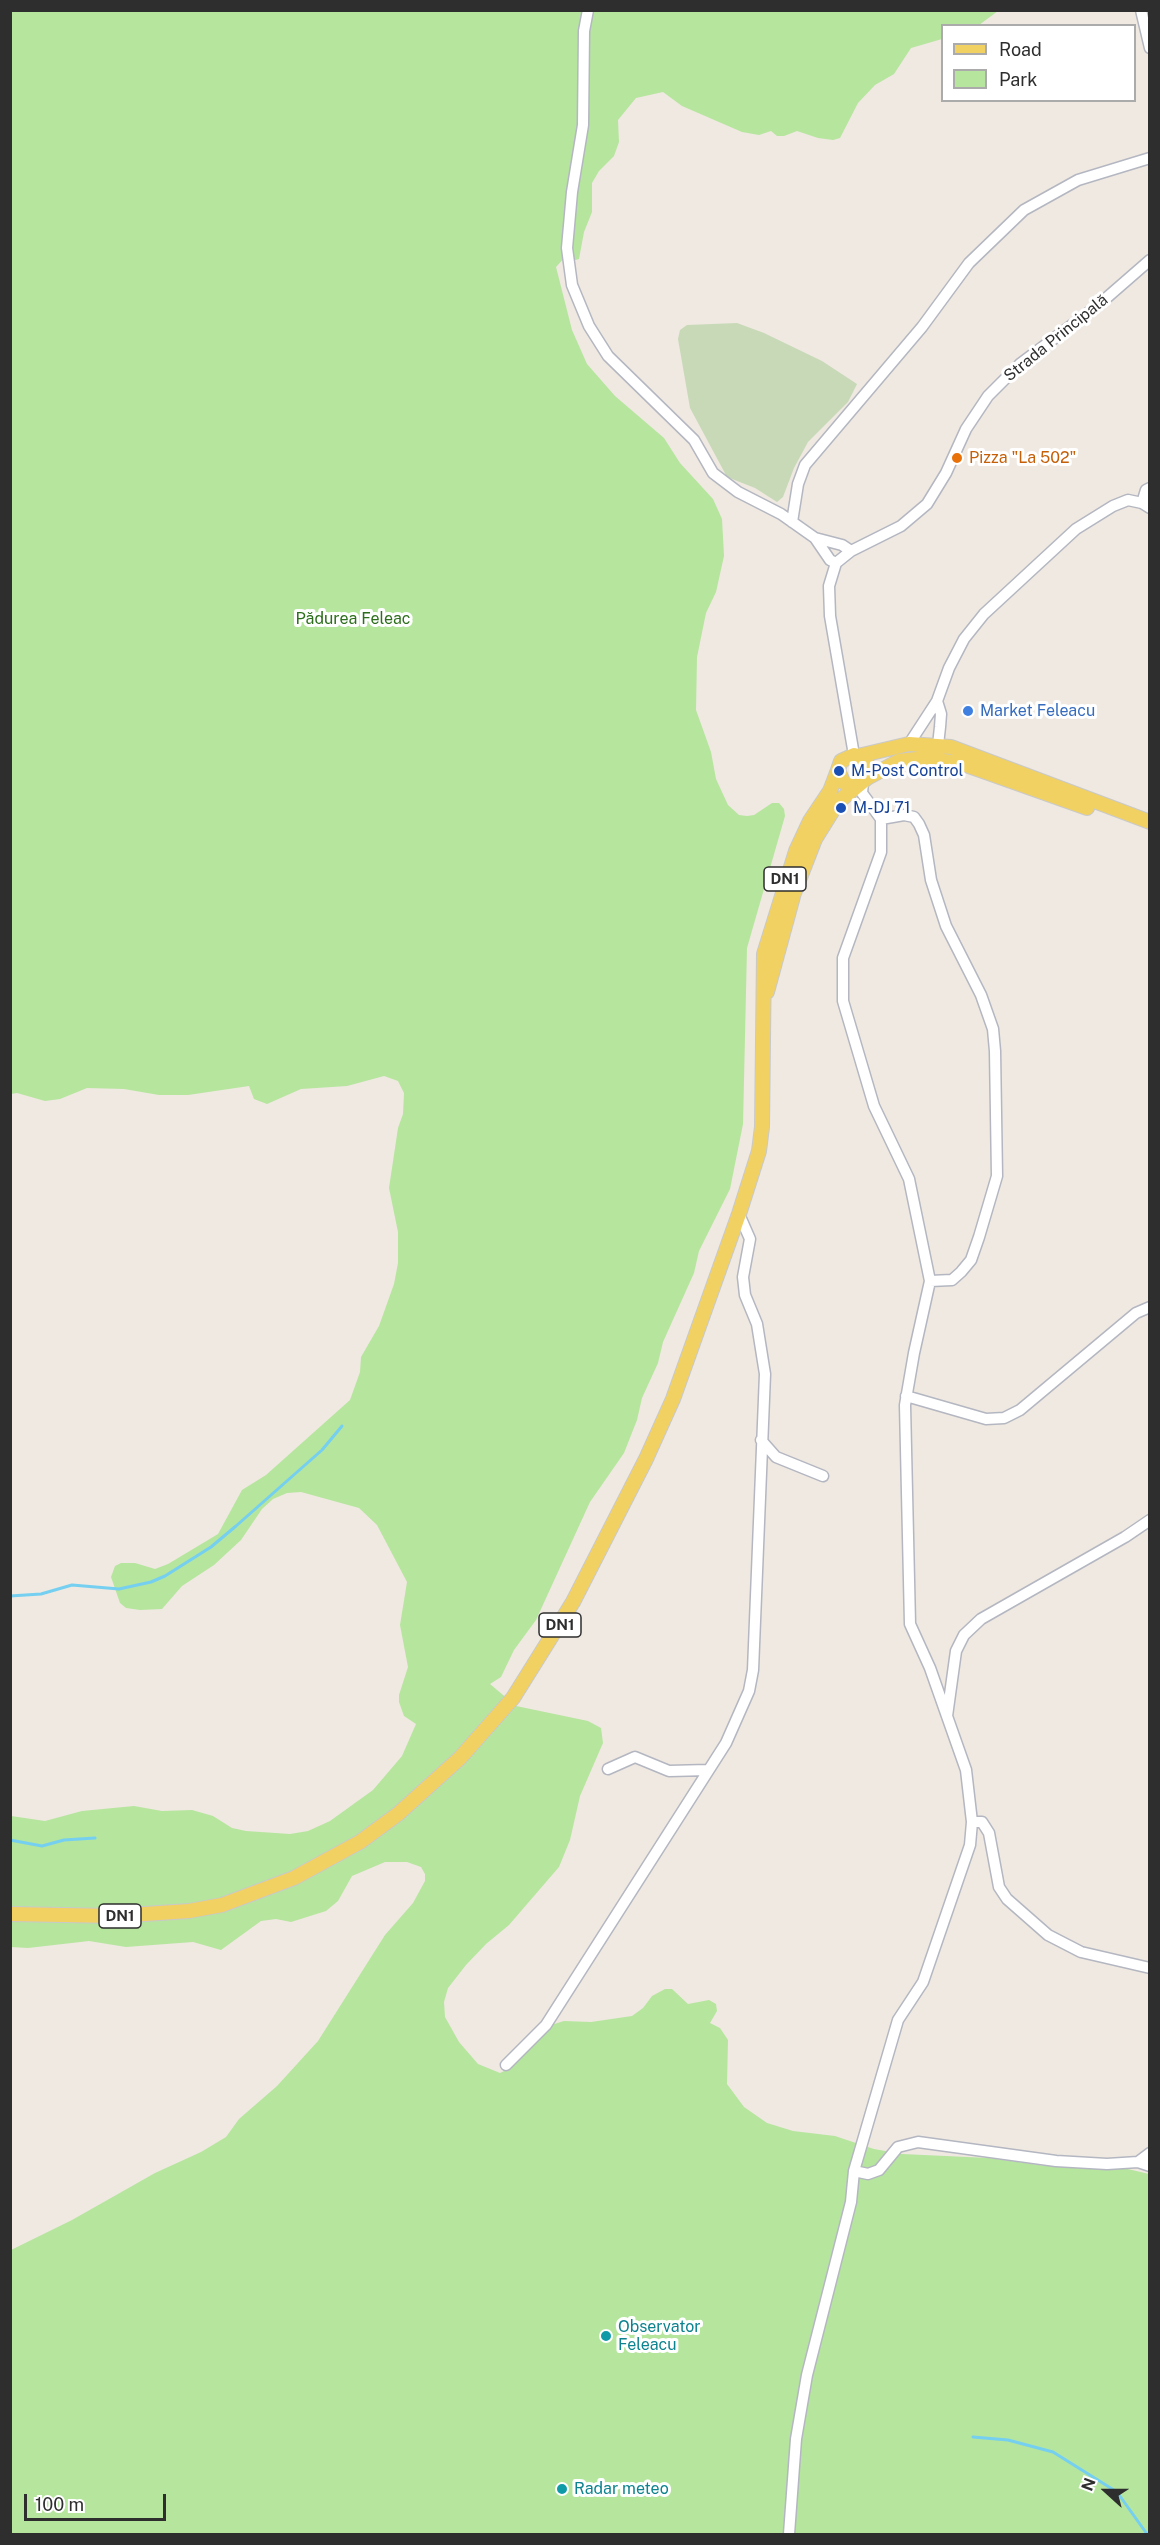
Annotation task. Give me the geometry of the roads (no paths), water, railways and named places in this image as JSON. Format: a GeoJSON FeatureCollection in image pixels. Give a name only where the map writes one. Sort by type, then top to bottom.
{"type":"FeatureCollection","features":[{"type":"Feature","properties":{"kind":"main road"},"geometry":{"type":"LineString","coordinates":[[856,755],[909,744],[938,745],[1149,822]]}},
{"type":"Feature","properties":{"kind":"main road"},"geometry":{"type":"LineString","coordinates":[[838,771],[843,782],[861,782],[867,764],[856,755]]}},
{"type":"Feature","properties":{"kind":"main road","name":"DN1"},"geometry":{"type":"LineString","coordinates":[[10,1914],[150,1915],[222,1905],[294,1878],[360,1842],[398,1814],[452,1766],[513,1698],[536,1665],[613,1526],[673,1399],[759,1152],[762,1127],[765,997],[762,971],[764,954],[787,872],[802,835],[830,791],[841,761],[856,755]]}},
{"type":"Feature","properties":{"kind":"main road","name":"DN1"},"geometry":{"type":"LineString","coordinates":[[765,997],[794,893],[808,854],[831,811],[861,782],[899,761],[925,758],[963,764],[1149,832]]}},
{"type":"Feature","properties":{"kind":"street"},"geometry":{"type":"LineString","coordinates":[[588,10],[584,31],[583,125],[572,192],[567,248],[572,285],[589,326],[608,356],[694,440],[713,473],[738,492],[792,522],[815,538],[842,545],[851,551]]}},
{"type":"Feature","properties":{"kind":"street"},"geometry":{"type":"LineString","coordinates":[[1141,10],[1149,48]]}},
{"type":"Feature","properties":{"kind":"street"},"geometry":{"type":"LineString","coordinates":[[792,522],[798,484],[805,465],[922,327],[969,263],[1024,210],[1078,180],[1149,158]]}},
{"type":"Feature","properties":{"kind":"street","name":"Strada Principală"},"geometry":{"type":"LineString","coordinates":[[836,563],[851,551],[901,526],[927,504],[946,473],[966,429],[988,396],[1020,364],[1096,307],[1148,263]]}},
{"type":"Feature","properties":{"kind":"street"},"geometry":{"type":"LineString","coordinates":[[909,744],[937,700],[959,648],[984,614],[1076,529],[1113,506],[1128,500],[1146,505],[1146,490],[1149,488]]}},
{"type":"Feature","properties":{"kind":"street"},"geometry":{"type":"LineString","coordinates":[[815,538],[830,560],[836,563],[829,586],[830,616],[856,755]]}},
{"type":"Feature","properties":{"kind":"street"},"geometry":{"type":"LineString","coordinates":[[925,758],[938,745],[941,714],[937,700]]}},
{"type":"Feature","properties":{"kind":"street"},"geometry":{"type":"LineString","coordinates":[[789,2535],[796,2439],[807,2375],[851,2202],[854,2170],[898,2020],[923,1982],[970,1845],[972,1822],[966,1770],[946,1719],[930,1668],[910,1624],[906,1396],[930,1281],[909,1179],[874,1106],[843,1001],[843,958],[881,852],[881,819],[862,793],[861,782]]}},
{"type":"Feature","properties":{"kind":"street"},"geometry":{"type":"LineString","coordinates":[[881,819],[904,815],[914,817],[919,824],[924,835],[931,880],[946,926],[981,995],[993,1029],[997,1176],[971,1260],[952,1280],[930,1281]]}},
{"type":"Feature","properties":{"kind":"street"},"geometry":{"type":"LineString","coordinates":[[506,2065],[546,2025],[708,1770],[739,1716],[753,1670],[765,1374],[757,1324],[745,1295],[742,1277],[750,1239],[739,1214]]}},
{"type":"Feature","properties":{"kind":"street"},"geometry":{"type":"LineString","coordinates":[[906,1396],[986,1419],[1004,1418],[1020,1410],[1136,1313],[1149,1307]]}},
{"type":"Feature","properties":{"kind":"street"},"geometry":{"type":"LineString","coordinates":[[761,1440],[776,1457],[823,1476]]}},
{"type":"Feature","properties":{"kind":"street"},"geometry":{"type":"LineString","coordinates":[[946,1719],[956,1651],[964,1635],[981,1619],[1125,1537],[1149,1520]]}},
{"type":"Feature","properties":{"kind":"street"},"geometry":{"type":"LineString","coordinates":[[608,1769],[635,1757],[669,1771],[708,1770]]}},
{"type":"Feature","properties":{"kind":"street"},"geometry":{"type":"LineString","coordinates":[[972,1822],[982,1822],[989,1833],[999,1887],[1007,1899],[1048,1935],[1081,1952],[1149,1968]]}},
{"type":"Feature","properties":{"kind":"street"},"geometry":{"type":"LineString","coordinates":[[854,2170],[868,2174],[879,2170],[898,2147],[918,2142],[1056,2161],[1107,2164],[1138,2162],[1149,2166]]}},
{"type":"Feature","properties":{"kind":"street"},"geometry":{"type":"LineString","coordinates":[[1138,2162],[1149,2153]]}},
{"type":"Feature","properties":{"kind":"waterway"},"geometry":{"type":"LineString","coordinates":[[10,1596],[41,1594],[72,1585],[119,1589],[151,1582],[165,1576],[211,1547],[236,1526],[322,1450],[342,1426]]}},
{"type":"Feature","properties":{"kind":"waterway"},"geometry":{"type":"LineString","coordinates":[[10,1840],[42,1846],[64,1840],[95,1838]]}},
{"type":"Feature","properties":{"kind":"waterway"},"geometry":{"type":"LineString","coordinates":[[973,2437],[1008,2440],[1053,2452],[1117,2492],[1147,2534]]}},
{"type":"Feature","properties":{"kind":"place","name":"Pizza \"La 502\""},"geometry":{"type":"Point","coordinates":[957,458]}},
{"type":"Feature","properties":{"kind":"place","name":"Market Feleacu"},"geometry":{"type":"Point","coordinates":[968,711]}},
{"type":"Feature","properties":{"kind":"place","name":"M-Post Control"},"geometry":{"type":"Point","coordinates":[839,771]}},
{"type":"Feature","properties":{"kind":"place","name":"M-DJ 71"},"geometry":{"type":"Point","coordinates":[841,808]}},
{"type":"Feature","properties":{"kind":"place","name":"Observator Feleacu"},"geometry":{"type":"Point","coordinates":[606,2336]}},
{"type":"Feature","properties":{"kind":"place","name":"Radar meteo"},"geometry":{"type":"Point","coordinates":[562,2489]}},
{"type":"Feature","properties":{"kind":"park label","name":"Pădurea Feleac"},"geometry":{"type":"Point","coordinates":[353,619]}}]}
